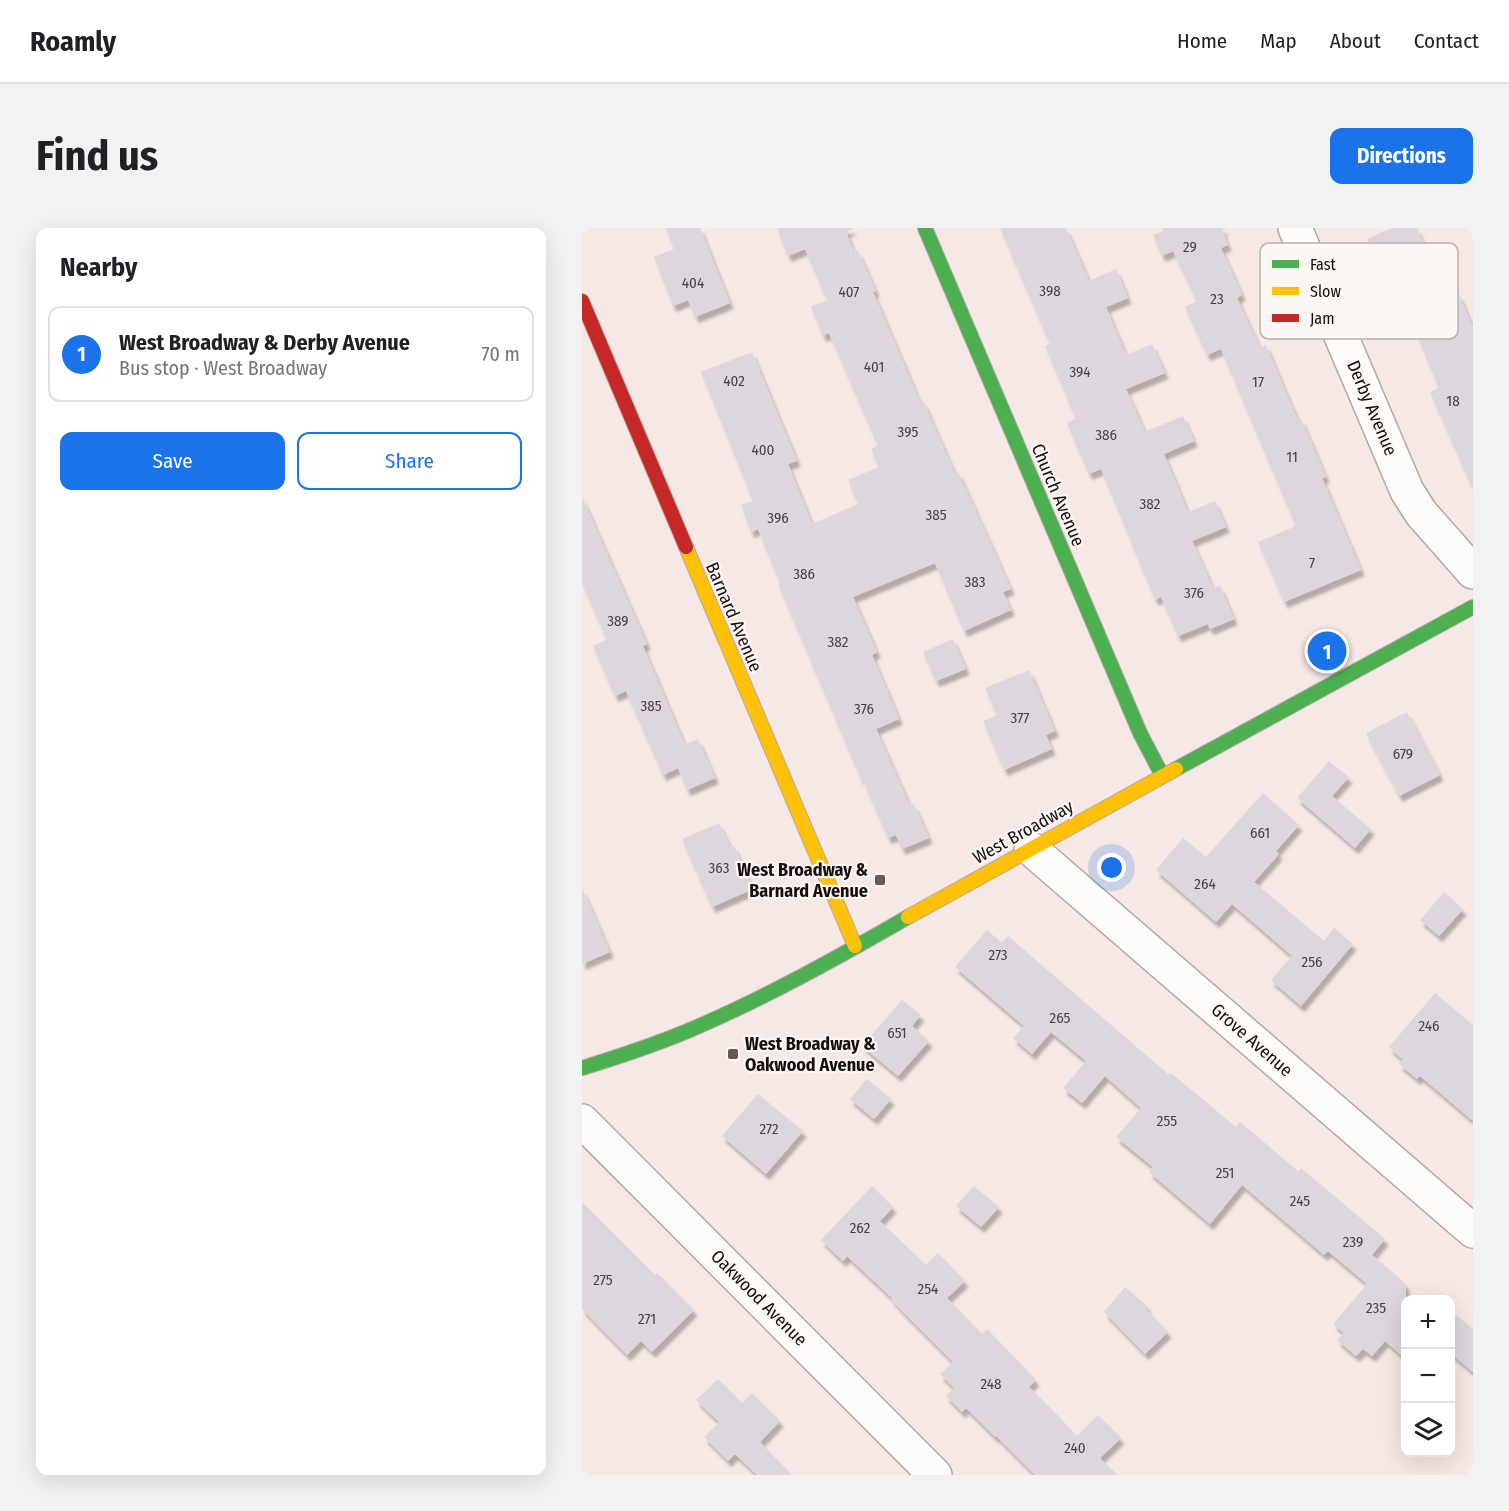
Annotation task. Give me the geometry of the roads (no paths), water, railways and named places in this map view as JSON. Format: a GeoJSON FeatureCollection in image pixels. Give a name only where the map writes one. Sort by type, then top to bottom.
{"type":"FeatureCollection","features":[{"type":"Feature","properties":{"kind":"street","name":"Church Avenue"},"geometry":{"type":"LineString","coordinates":[[925,228],[1140,733],[1162,775]]}},
{"type":"Feature","properties":{"kind":"street","name":"Derby Avenue"},"geometry":{"type":"LineString","coordinates":[[1295,228],[1301,243]]}},
{"type":"Feature","properties":{"kind":"street","name":"Barnard Avenue"},"geometry":{"type":"LineString","coordinates":[[582,301],[855,946]]}},
{"type":"Feature","properties":{"kind":"street","name":"Derby Avenue"},"geometry":{"type":"LineString","coordinates":[[1342,339],[1407,491],[1421,513],[1473,572]]}},
{"type":"Feature","properties":{"kind":"street","name":"West Broadway"},"geometry":{"type":"LineString","coordinates":[[582,1068],[690,1031],[778,990],[1162,775],[1473,607]]}},
{"type":"Feature","properties":{"kind":"street","name":"Grove Avenue"},"geometry":{"type":"LineString","coordinates":[[1031,849],[1473,1231]]}},
{"type":"Feature","properties":{"kind":"street","name":"Oakwood Avenue"},"geometry":{"type":"LineString","coordinates":[[582,1121],[935,1475]]}},
{"type":"Feature","properties":{"kind":"place","name":"West Broadway & Derby Avenue"},"geometry":{"type":"Point","coordinates":[1327,651]}},
{"type":"Feature","properties":{"kind":"place","name":"West Broadway & Barnard Avenue"},"geometry":{"type":"Point","coordinates":[880,880]}},
{"type":"Feature","properties":{"kind":"place","name":"West Broadway & Oakwood Avenue"},"geometry":{"type":"Point","coordinates":[733,1054]}}]}
